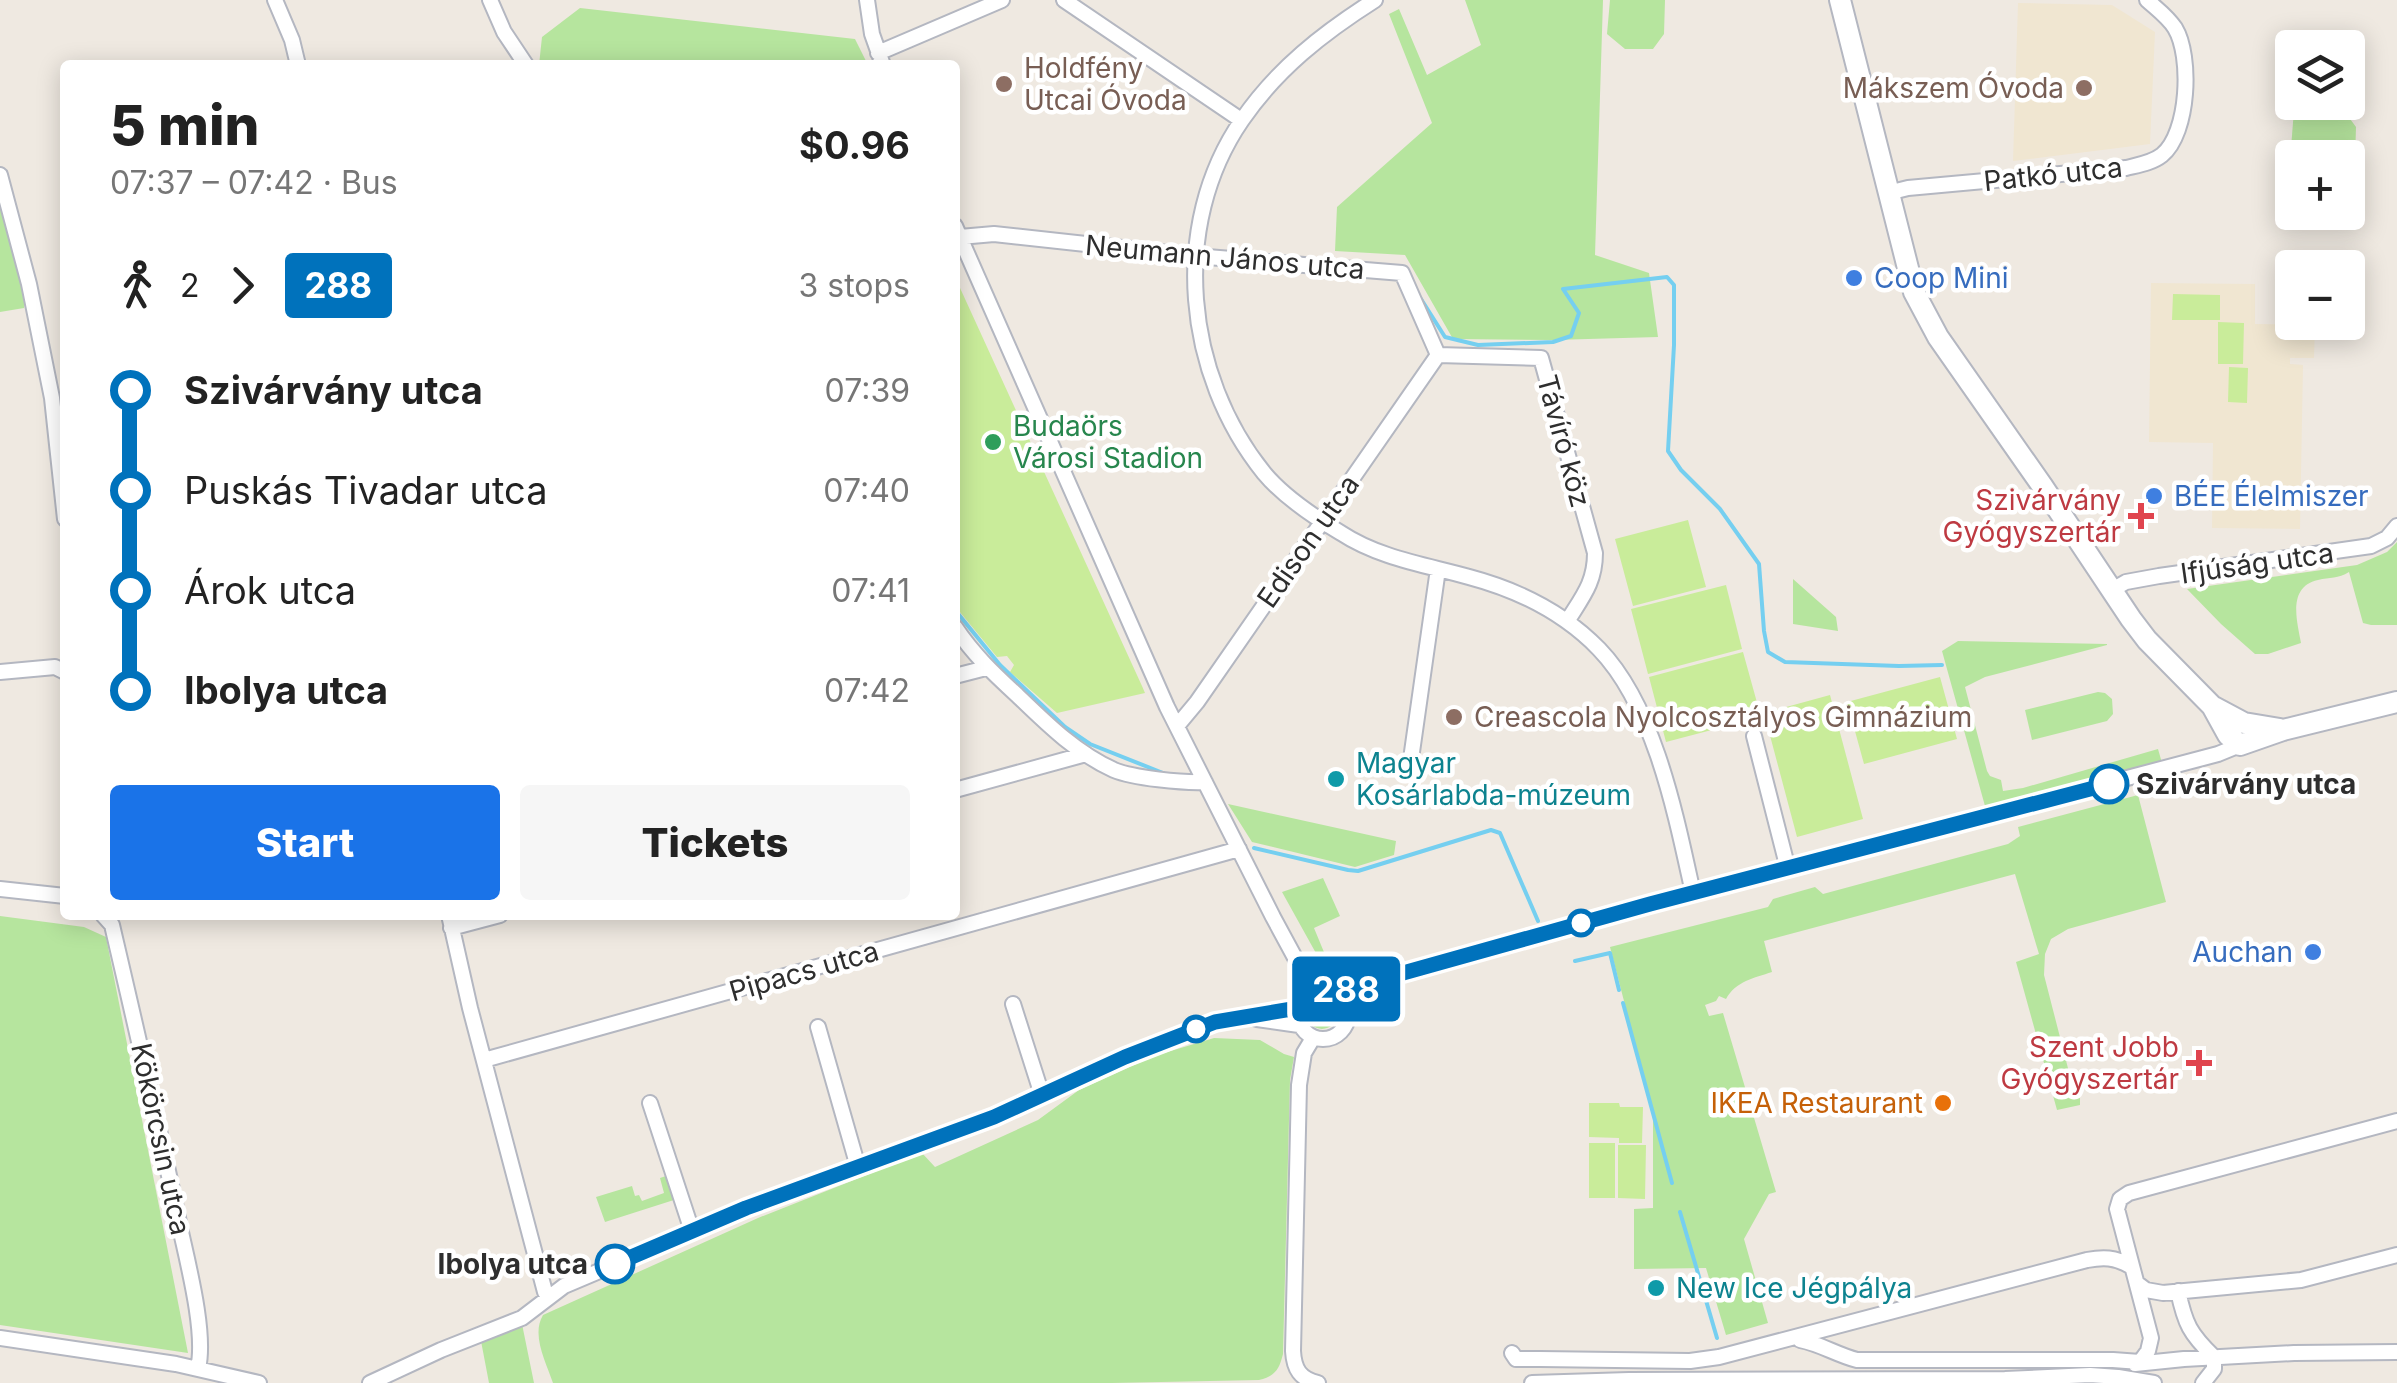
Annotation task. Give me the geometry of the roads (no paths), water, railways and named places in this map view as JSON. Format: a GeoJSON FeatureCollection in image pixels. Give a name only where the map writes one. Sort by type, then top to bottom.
{"type":"FeatureCollection","features":[{"type":"Feature","properties":{"kind":"street"},"geometry":{"type":"LineString","coordinates":[[275,0],[297,60]]}},
{"type":"Feature","properties":{"kind":"street"},"geometry":{"type":"LineString","coordinates":[[490,0],[504,32],[523,60]]}},
{"type":"Feature","properties":{"kind":"street"},"geometry":{"type":"LineString","coordinates":[[866,0],[880,59],[1002,0]]}},
{"type":"Feature","properties":{"kind":"street"},"geometry":{"type":"LineString","coordinates":[[1064,0],[1242,120]]}},
{"type":"Feature","properties":{"kind":"street"},"geometry":{"type":"LineString","coordinates":[[1375,0],[1305,48],[1282,70],[1242,120],[1211,181],[1195,256],[1196,302],[1204,356],[1235,431],[1281,491],[1346,536],[1392,556],[1519,594],[1568,620],[1602,652],[1631,691],[1656,747],[1693,893]]}},
{"type":"Feature","properties":{"kind":"street"},"geometry":{"type":"LineString","coordinates":[[1840,0],[1914,292],[1925,315],[2148,640],[2212,706],[2228,735],[2240,746]]}},
{"type":"Feature","properties":{"kind":"street","name":"Patkó utca"},"geometry":{"type":"LineString","coordinates":[[1888,193],[2126,168],[2163,154],[2178,132],[2184,111],[2184,62],[2177,32],[2148,0]]}},
{"type":"Feature","properties":{"kind":"street"},"geometry":{"type":"LineString","coordinates":[[0,174],[29,284],[52,398],[60,472]]}},
{"type":"Feature","properties":{"kind":"street","name":"Neumann János utca"},"geometry":{"type":"LineString","coordinates":[[960,231],[1402,273],[1438,354]]}},
{"type":"Feature","properties":{"kind":"street"},"geometry":{"type":"LineString","coordinates":[[960,238],[1177,726],[1314,991]]}},
{"type":"Feature","properties":{"kind":"street","name":"Edison utca"},"geometry":{"type":"LineString","coordinates":[[1177,726],[1198,702],[1438,354]]}},
{"type":"Feature","properties":{"kind":"street","name":"Távíró köz"},"geometry":{"type":"LineString","coordinates":[[1438,354],[1541,358],[1595,553],[1590,584],[1568,620]]}},
{"type":"Feature","properties":{"kind":"street","name":"Ifjúság utca"},"geometry":{"type":"LineString","coordinates":[[2112,590],[2142,579],[2371,546],[2387,538],[2397,526]]}},
{"type":"Feature","properties":{"kind":"street"},"geometry":{"type":"LineString","coordinates":[[1410,766],[1438,569]]}},
{"type":"Feature","properties":{"kind":"street"},"geometry":{"type":"LineString","coordinates":[[960,634],[986,668],[1047,726],[1086,754],[1117,772],[1176,782],[1205,782]]}},
{"type":"Feature","properties":{"kind":"street"},"geometry":{"type":"LineString","coordinates":[[960,675],[986,668]]}},
{"type":"Feature","properties":{"kind":"street"},"geometry":{"type":"LineString","coordinates":[[0,672],[60,670]]}},
{"type":"Feature","properties":{"kind":"street"},"geometry":{"type":"LineString","coordinates":[[1337,994],[1359,983],[2098,787],[2218,754],[2283,730],[2397,702]]}},
{"type":"Feature","properties":{"kind":"street"},"geometry":{"type":"LineString","coordinates":[[2212,706],[2244,723],[2283,730]]}},
{"type":"Feature","properties":{"kind":"street"},"geometry":{"type":"LineString","coordinates":[[1754,736],[1788,869]]}},
{"type":"Feature","properties":{"kind":"street"},"geometry":{"type":"LineString","coordinates":[[960,789],[1086,754]]}},
{"type":"Feature","properties":{"kind":"street","name":"Pipacs utca"},"geometry":{"type":"LineString","coordinates":[[484,1060],[1239,849]]}},
{"type":"Feature","properties":{"kind":"street"},"geometry":{"type":"LineString","coordinates":[[0,890],[60,896]]}},
{"type":"Feature","properties":{"kind":"street","name":"Kökörcsin utca"},"geometry":{"type":"LineString","coordinates":[[107,920],[112,925],[170,1176],[202,1348],[198,1368]]}},
{"type":"Feature","properties":{"kind":"street"},"geometry":{"type":"LineString","coordinates":[[450,922],[544,1292],[549,1296]]}},
{"type":"Feature","properties":{"kind":"street"},"geometry":{"type":"LineString","coordinates":[[1246,1018],[1299,1025],[1313,1038],[1333,1038],[1343,1029],[1356,1000],[1378,980]]}},
{"type":"Feature","properties":{"kind":"street"},"geometry":{"type":"LineString","coordinates":[[1299,1025],[1298,1008],[1306,994],[1326,989],[1344,1001],[1348,1020]]}},
{"type":"Feature","properties":{"kind":"street"},"geometry":{"type":"LineString","coordinates":[[1014,1004],[1042,1094]]}},
{"type":"Feature","properties":{"kind":"street"},"geometry":{"type":"LineString","coordinates":[[370,1383],[522,1318],[564,1286],[692,1231],[994,1117],[1125,1057],[1215,1022],[1298,1008]]}},
{"type":"Feature","properties":{"kind":"street"},"geometry":{"type":"LineString","coordinates":[[818,1028],[858,1167]]}},
{"type":"Feature","properties":{"kind":"street"},"geometry":{"type":"LineString","coordinates":[[1305,1381],[1295,1368],[1293,1351],[1299,1084],[1304,1053],[1313,1038]]}},
{"type":"Feature","properties":{"kind":"street"},"geometry":{"type":"LineString","coordinates":[[650,1103],[692,1231]]}},
{"type":"Feature","properties":{"kind":"street"},"geometry":{"type":"LineString","coordinates":[[2090,1375],[2140,1362],[2148,1351],[2150,1338],[2138,1284],[2121,1232],[2117,1208],[2120,1200],[2129,1193],[2397,1121]]}},
{"type":"Feature","properties":{"kind":"street"},"geometry":{"type":"LineString","coordinates":[[2104,1257],[2121,1232]]}},
{"type":"Feature","properties":{"kind":"street"},"geometry":{"type":"LineString","coordinates":[[2138,1284],[2153,1292],[2301,1280],[2397,1255]]}},
{"type":"Feature","properties":{"kind":"street"},"geometry":{"type":"LineString","coordinates":[[1512,1352],[1516,1358],[1690,1361],[1719,1357],[2087,1260],[2104,1257],[2130,1266]]}},
{"type":"Feature","properties":{"kind":"street"},"geometry":{"type":"LineString","coordinates":[[2184,1318],[2194,1299],[2207,1289]]}},
{"type":"Feature","properties":{"kind":"street"},"geometry":{"type":"LineString","coordinates":[[2178,1291],[2190,1331],[2214,1357],[2214,1370],[2203,1383]]}},
{"type":"Feature","properties":{"kind":"street"},"geometry":{"type":"LineString","coordinates":[[0,1338],[198,1368],[259,1383]]}},
{"type":"Feature","properties":{"kind":"street"},"geometry":{"type":"LineString","coordinates":[[1795,1339],[1814,1342],[1857,1360],[2140,1362],[2397,1352]]}},
{"type":"Feature","properties":{"kind":"street"},"geometry":{"type":"LineString","coordinates":[[1532,1383],[2090,1375],[2154,1383]]}},
{"type":"Feature","properties":{"kind":"waterway"},"geometry":{"type":"LineString","coordinates":[[1421,299],[1445,337],[1478,345],[1553,342],[1571,336],[1579,313],[1563,289],[1667,277],[1674,285],[1668,451],[1681,470],[1720,509],[1759,564],[1768,652],[1785,662],[1942,665]]}},
{"type":"Feature","properties":{"kind":"waterway"},"geometry":{"type":"LineString","coordinates":[[960,616],[1000,665],[1065,727],[1090,744],[1168,775]]}},
{"type":"Feature","properties":{"kind":"waterway"},"geometry":{"type":"LineString","coordinates":[[1254,848],[1358,871],[1491,830],[1500,833],[1538,921]]}},
{"type":"Feature","properties":{"kind":"waterway"},"geometry":{"type":"LineString","coordinates":[[1575,961],[1610,953],[1619,990]]}},
{"type":"Feature","properties":{"kind":"waterway"},"geometry":{"type":"LineString","coordinates":[[1623,1003],[1672,1183]]}},
{"type":"Feature","properties":{"kind":"waterway"},"geometry":{"type":"LineString","coordinates":[[1680,1212],[1717,1338]]}},
{"type":"Feature","properties":{"kind":"place","name":"Holdfény Utcai Óvoda"},"geometry":{"type":"Point","coordinates":[1004,84]}},
{"type":"Feature","properties":{"kind":"place","name":"Mákszem Óvoda"},"geometry":{"type":"Point","coordinates":[2084,88]}},
{"type":"Feature","properties":{"kind":"place","name":"Coop Mini"},"geometry":{"type":"Point","coordinates":[1854,278]}},
{"type":"Feature","properties":{"kind":"place","name":"Budaörs Városi Stadion"},"geometry":{"type":"Point","coordinates":[993,442]}},
{"type":"Feature","properties":{"kind":"place","name":"BÉE Élelmiszer"},"geometry":{"type":"Point","coordinates":[2154,496]}},
{"type":"Feature","properties":{"kind":"place","name":"Szivárvány Gyógyszertár"},"geometry":{"type":"Point","coordinates":[2141,516]}},
{"type":"Feature","properties":{"kind":"place","name":"Creascola Nyolcosztályos Gimnázium"},"geometry":{"type":"Point","coordinates":[1454,717]}},
{"type":"Feature","properties":{"kind":"place","name":"Magyar Kosárlabda-múzeum"},"geometry":{"type":"Point","coordinates":[1336,779]}},
{"type":"Feature","properties":{"kind":"place","name":"Szivárvány utca"},"geometry":{"type":"Point","coordinates":[2109,784]}},
{"type":"Feature","properties":{"kind":"place","name":"Auchan"},"geometry":{"type":"Point","coordinates":[2313,952]}},
{"type":"Feature","properties":{"kind":"place","name":"Szent Jobb Gyógyszertár"},"geometry":{"type":"Point","coordinates":[2199,1063]}},
{"type":"Feature","properties":{"kind":"place","name":"IKEA Restaurant"},"geometry":{"type":"Point","coordinates":[1943,1103]}},
{"type":"Feature","properties":{"kind":"place","name":"Ibolya utca"},"geometry":{"type":"Point","coordinates":[615,1264]}},
{"type":"Feature","properties":{"kind":"place","name":"New Ice Jégpálya"},"geometry":{"type":"Point","coordinates":[1656,1288]}}]}
